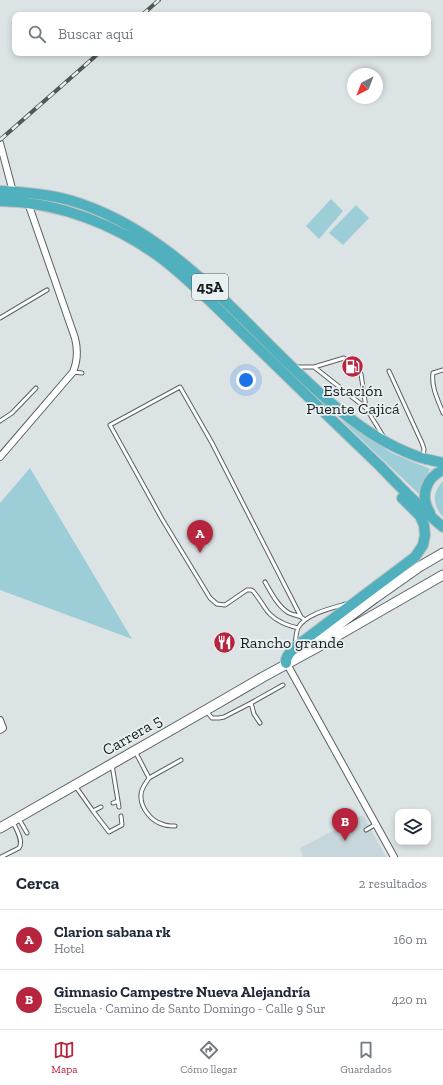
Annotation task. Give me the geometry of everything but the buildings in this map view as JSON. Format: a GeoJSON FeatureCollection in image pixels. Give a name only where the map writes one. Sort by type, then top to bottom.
{"type":"FeatureCollection","features":[{"type":"Feature","properties":{"kind":"highway","name":"45A"},"geometry":{"type":"LineString","coordinates":[[0,191],[37,194],[69,200],[128,224],[179,259],[203,280],[292,367],[334,406],[352,420],[404,451],[422,458],[443,463]]}},
{"type":"Feature","properties":{"kind":"highway","name":"45A"},"geometry":{"type":"LineString","coordinates":[[0,201],[28,203],[52,207],[85,217],[128,236],[164,261],[208,299],[443,527]]}},
{"type":"Feature","properties":{"kind":"highway"},"geometry":{"type":"LineString","coordinates":[[284,665],[287,656],[294,648],[415,557],[423,545],[425,535],[424,525],[420,516],[390,485],[377,464]]}},
{"type":"Feature","properties":{"kind":"highway"},"geometry":{"type":"LineString","coordinates":[[432,517],[426,506],[424,494],[428,482],[437,473],[443,470]]}},
{"type":"Feature","properties":{"kind":"main road","name":"Carrera 5"},"geometry":{"type":"LineString","coordinates":[[284,665],[419,567],[443,553]]}},
{"type":"Feature","properties":{"kind":"main road","name":"Carrera 5"},"geometry":{"type":"LineString","coordinates":[[0,828],[263,676],[323,645],[443,575]]}},
{"type":"Feature","properties":{"kind":"street"},"geometry":{"type":"LineString","coordinates":[[0,142],[13,192]]}},
{"type":"Feature","properties":{"kind":"street"},"geometry":{"type":"LineString","coordinates":[[0,457],[73,372],[77,359],[75,338],[28,203]]}},
{"type":"Feature","properties":{"kind":"street"},"geometry":{"type":"LineString","coordinates":[[284,665],[394,857]]}},
{"type":"Feature","properties":{"kind":"street"},"geometry":{"type":"LineString","coordinates":[[0,720],[3,728],[0,730]]}},
{"type":"Feature","properties":{"kind":"lane"},"geometry":{"type":"LineString","coordinates":[[0,318],[47,290]]}},
{"type":"Feature","properties":{"kind":"lane"},"geometry":{"type":"LineString","coordinates":[[292,367],[314,367],[344,358],[349,362]]}},
{"type":"Feature","properties":{"kind":"lane"},"geometry":{"type":"LineString","coordinates":[[314,367],[366,408],[387,442]]}},
{"type":"Feature","properties":{"kind":"lane"},"geometry":{"type":"LineString","coordinates":[[357,369],[362,374],[366,408]]}},
{"type":"Feature","properties":{"kind":"lane"},"geometry":{"type":"LineString","coordinates":[[443,370],[433,373],[432,380],[434,390],[443,413]]}},
{"type":"Feature","properties":{"kind":"lane"},"geometry":{"type":"LineString","coordinates":[[389,371],[422,443],[424,449],[422,458]]}},
{"type":"Feature","properties":{"kind":"lane"},"geometry":{"type":"LineString","coordinates":[[73,372],[82,373]]}},
{"type":"Feature","properties":{"kind":"lane"},"geometry":{"type":"LineString","coordinates":[[0,421],[12,413],[36,388]]}},
{"type":"Feature","properties":{"kind":"lane"},"geometry":{"type":"LineString","coordinates":[[298,628],[283,623],[273,617],[266,610],[254,592],[250,590],[247,590],[225,605],[217,604],[210,598],[162,518],[110,424],[180,388],[212,443],[301,617]]}},
{"type":"Feature","properties":{"kind":"lane"},"geometry":{"type":"LineString","coordinates":[[265,582],[283,608],[289,613],[305,620]]}},
{"type":"Feature","properties":{"kind":"lane"},"geometry":{"type":"LineString","coordinates":[[294,648],[298,628],[305,620],[361,598]]}},
{"type":"Feature","properties":{"kind":"lane"},"geometry":{"type":"LineString","coordinates":[[206,710],[212,718],[219,718],[283,686]]}},
{"type":"Feature","properties":{"kind":"lane"},"geometry":{"type":"LineString","coordinates":[[251,703],[254,714],[260,723]]}},
{"type":"Feature","properties":{"kind":"lane"},"geometry":{"type":"LineString","coordinates":[[135,750],[149,778]]}},
{"type":"Feature","properties":{"kind":"lane"},"geometry":{"type":"LineString","coordinates":[[175,826],[161,824],[150,817],[144,808],[140,796],[143,787],[149,778],[181,760]]}},
{"type":"Feature","properties":{"kind":"lane"},"geometry":{"type":"LineString","coordinates":[[112,764],[119,807]]}},
{"type":"Feature","properties":{"kind":"lane"},"geometry":{"type":"LineString","coordinates":[[75,785],[109,832],[122,825],[121,816]]}},
{"type":"Feature","properties":{"kind":"lane"},"geometry":{"type":"LineString","coordinates":[[113,803],[118,801]]}},
{"type":"Feature","properties":{"kind":"lane"},"geometry":{"type":"LineString","coordinates":[[93,811],[101,807]]}},
{"type":"Feature","properties":{"kind":"lane"},"geometry":{"type":"LineString","coordinates":[[15,820],[28,832]]}},
{"type":"Feature","properties":{"kind":"lane"},"geometry":{"type":"LineString","coordinates":[[1,857],[19,848],[22,843],[16,828],[15,820]]}},
{"type":"Feature","properties":{"kind":"lane"},"geometry":{"type":"LineString","coordinates":[[366,830],[376,824]]}},
{"type":"Feature","properties":{"kind":"shaded area"},"geometry":{"type":"Polygon","coordinates":[[[331,199],[343,211],[319,239],[306,226],[331,199]]]}},
{"type":"Feature","properties":{"kind":"shaded area"},"geometry":{"type":"Polygon","coordinates":[[[356,205],[369,218],[343,245],[329,233],[356,205]]]}},
{"type":"Feature","properties":{"kind":"shaded area"},"geometry":{"type":"Polygon","coordinates":[[[340,419],[392,453],[430,469],[419,494],[340,419]]]}},
{"type":"Feature","properties":{"kind":"shaded area"},"geometry":{"type":"Polygon","coordinates":[[[30,468],[132,639],[0,590],[0,503],[30,468]]]}},
{"type":"Feature","properties":{"kind":"shaded area"},"geometry":{"type":"Polygon","coordinates":[[[443,481],[443,517],[435,503],[435,494],[439,485],[443,481]]]}},
{"type":"Feature","properties":{"kind":"shaded area"},"geometry":{"type":"Polygon","coordinates":[[[363,815],[386,857],[303,857],[300,848],[363,815]]]}},
{"type":"Feature","properties":{"kind":"railway"},"geometry":{"type":"LineString","coordinates":[[145,12],[159,0]]}},
{"type":"Feature","properties":{"kind":"railway"},"geometry":{"type":"LineString","coordinates":[[0,140],[96,56]]}},
{"type":"Feature","properties":{"kind":"place","name":"Estación Puente Cajicá"},"geometry":{"type":"Point","coordinates":[353,366]}},
{"type":"Feature","properties":{"kind":"place","name":"Clarion sabana rk"},"geometry":{"type":"Point","coordinates":[200,553]}},
{"type":"Feature","properties":{"kind":"place","name":"Rancho grande"},"geometry":{"type":"Point","coordinates":[224,642]}},
{"type":"Feature","properties":{"kind":"place","name":"Gimnasio Campestre Nueva Alejandría"},"geometry":{"type":"Point","coordinates":[345,841]}}]}
